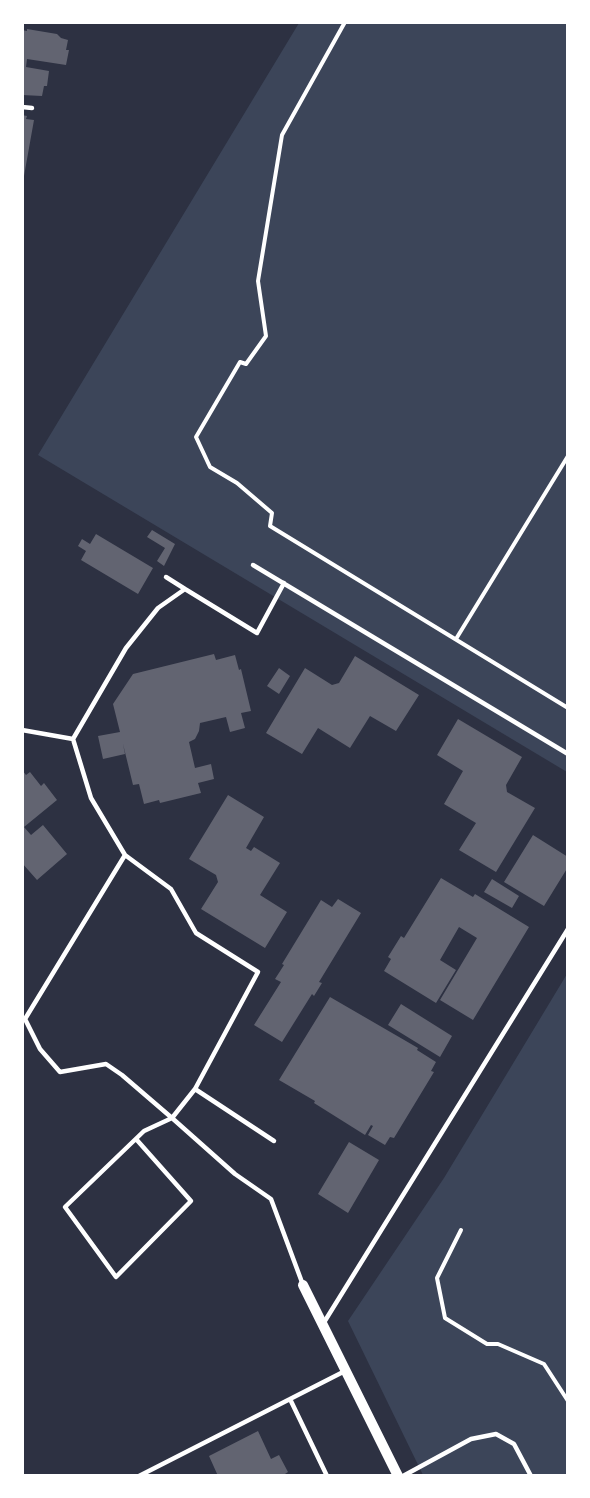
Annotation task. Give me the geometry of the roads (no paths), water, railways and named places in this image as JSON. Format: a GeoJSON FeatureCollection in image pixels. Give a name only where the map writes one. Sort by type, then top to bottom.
{"type":"FeatureCollection","features":[{"type":"Feature","properties":{"kind":"street"},"geometry":{"type":"LineString","coordinates":[[303,1285],[401,1476]]}},
{"type":"Feature","properties":{"kind":"lane"},"geometry":{"type":"LineString","coordinates":[[22,106],[32,108]]}},
{"type":"Feature","properties":{"kind":"lane"},"geometry":{"type":"LineString","coordinates":[[253,565],[567,754]]}},
{"type":"Feature","properties":{"kind":"lane"},"geometry":{"type":"LineString","coordinates":[[166,577],[257,633],[284,583]]}},
{"type":"Feature","properties":{"kind":"lane"},"geometry":{"type":"LineString","coordinates":[[136,1139],[191,1202],[116,1277],[65,1207],[144,1131],[172,1118],[195,1089],[258,972],[196,933],[171,889],[125,855],[91,798],[73,739],[126,648],[158,608],[185,589]]}},
{"type":"Feature","properties":{"kind":"lane"},"geometry":{"type":"LineString","coordinates":[[22,730],[73,739]]}},
{"type":"Feature","properties":{"kind":"lane"},"geometry":{"type":"LineString","coordinates":[[125,855],[25,1019],[40,1049],[60,1072],[106,1064],[122,1075],[235,1173],[271,1198],[303,1285]]}},
{"type":"Feature","properties":{"kind":"lane"},"geometry":{"type":"LineString","coordinates":[[323,1324],[567,929]]}},
{"type":"Feature","properties":{"kind":"lane"},"geometry":{"type":"LineString","coordinates":[[195,1089],[274,1141]]}},
{"type":"Feature","properties":{"kind":"lane"},"geometry":{"type":"LineString","coordinates":[[139,1476],[346,1370]]}},
{"type":"Feature","properties":{"kind":"lane"},"geometry":{"type":"LineString","coordinates":[[290,1399],[327,1476]]}},
{"type":"Feature","properties":{"kind":"lane"},"geometry":{"type":"LineString","coordinates":[[401,1476],[471,1439],[496,1434],[514,1444],[531,1476]]}}]}
